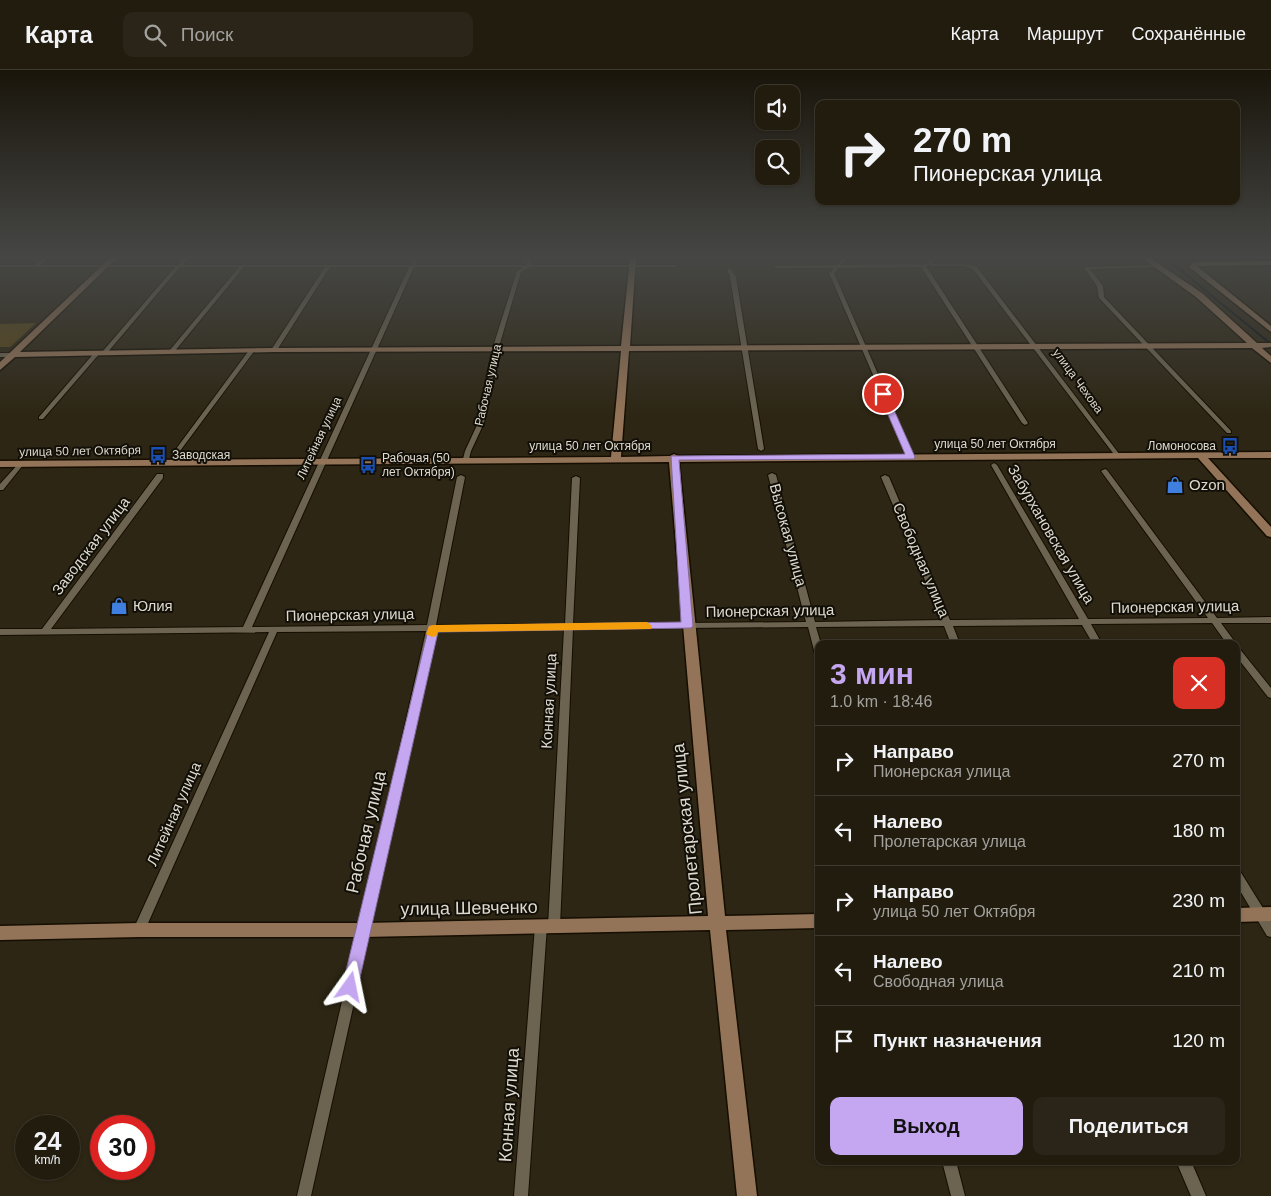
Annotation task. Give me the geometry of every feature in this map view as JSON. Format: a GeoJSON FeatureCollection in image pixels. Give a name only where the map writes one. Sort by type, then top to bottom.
{"type":"FeatureCollection","features":[{"type":"Feature","properties":{"kind":"street"},"geometry":{"type":"LineString","coordinates":[[0,367],[59,311]]}},
{"type":"Feature","properties":{"kind":"street"},"geometry":{"type":"LineString","coordinates":[[41,418],[139,311]]}},
{"type":"Feature","properties":{"kind":"street"},"geometry":{"type":"LineString","coordinates":[[172,351],[206,311]]}},
{"type":"Feature","properties":{"kind":"street"},"geometry":{"type":"LineString","coordinates":[[274,350],[300,311]]}},
{"type":"Feature","properties":{"kind":"street","name":"Литейная улица"},"geometry":{"type":"LineString","coordinates":[[246,630],[393,311]]}},
{"type":"Feature","properties":{"kind":"street","name":"Рабочая улица"},"geometry":{"type":"LineString","coordinates":[[466,459],[481,423],[495,350],[507,311]]}},
{"type":"Feature","properties":{"kind":"street"},"geometry":{"type":"LineString","coordinates":[[616,458],[628,311]]}},
{"type":"Feature","properties":{"kind":"street"},"geometry":{"type":"LineString","coordinates":[[738,311],[761,449]]}},
{"type":"Feature","properties":{"kind":"street"},"geometry":{"type":"LineString","coordinates":[[848,311],[911,457]]}},
{"type":"Feature","properties":{"kind":"street"},"geometry":{"type":"LineString","coordinates":[[952,311],[1025,423]]}},
{"type":"Feature","properties":{"kind":"street","name":"улица Чехова"},"geometry":{"type":"LineString","coordinates":[[1009,311],[1118,456]]}},
{"type":"Feature","properties":{"kind":"street"},"geometry":{"type":"LineString","coordinates":[[1114,311],[1230,432]]}},
{"type":"Feature","properties":{"kind":"street"},"geometry":{"type":"LineString","coordinates":[[1215,311],[1271,360]]}},
{"type":"Feature","properties":{"kind":"street"},"geometry":{"type":"LineString","coordinates":[[1247,311],[1271,330]]}},
{"type":"Feature","properties":{"kind":"street"},"geometry":{"type":"LineString","coordinates":[[0,355],[252,350],[1268,345]]}},
{"type":"Feature","properties":{"kind":"street"},"geometry":{"type":"LineString","coordinates":[[178,450],[252,350]]}},
{"type":"Feature","properties":{"kind":"street"},"geometry":{"type":"LineString","coordinates":[[1200,455],[1271,534]]}},
{"type":"Feature","properties":{"kind":"street","name":"улица 50 лет Октября"},"geometry":{"type":"LineString","coordinates":[[0,464],[466,459],[1271,455]]}},
{"type":"Feature","properties":{"kind":"street","name":"Пролетарская улица"},"geometry":{"type":"LineString","coordinates":[[674,458],[687,626],[716,923],[747,1196]]}},
{"type":"Feature","properties":{"kind":"street"},"geometry":{"type":"LineString","coordinates":[[0,488],[21,464]]}},
{"type":"Feature","properties":{"kind":"street","name":"Забурхановская улица"},"geometry":{"type":"LineString","coordinates":[[994,465],[1096,640]]}},
{"type":"Feature","properties":{"kind":"street"},"geometry":{"type":"LineString","coordinates":[[1105,471],[1229,640]]}},
{"type":"Feature","properties":{"kind":"street","name":"Высокая улица"},"geometry":{"type":"LineString","coordinates":[[772,475],[815,640]]}},
{"type":"Feature","properties":{"kind":"street","name":"Заводская улица"},"geometry":{"type":"LineString","coordinates":[[44,632],[160,476]]}},
{"type":"Feature","properties":{"kind":"street","name":"Рабочая улица"},"geometry":{"type":"LineString","coordinates":[[304,1196],[433,628],[461,477]]}},
{"type":"Feature","properties":{"kind":"street","name":"Свободная улица"},"geometry":{"type":"LineString","coordinates":[[885,477],[954,640]]}},
{"type":"Feature","properties":{"kind":"street","name":"Конная улица"},"geometry":{"type":"LineString","coordinates":[[521,1196],[547,926],[569,627],[576,478]]}},
{"type":"Feature","properties":{"kind":"street","name":"Пионерская улица"},"geometry":{"type":"LineString","coordinates":[[0,632],[1271,620]]}},
{"type":"Feature","properties":{"kind":"street","name":"Литейная улица"},"geometry":{"type":"LineString","coordinates":[[139,930],[274,630]]}},
{"type":"Feature","properties":{"kind":"street"},"geometry":{"type":"LineString","coordinates":[[1240,655],[1271,695]]}},
{"type":"Feature","properties":{"kind":"street"},"geometry":{"type":"LineString","coordinates":[[1240,879],[1266,914],[1271,932]]}},
{"type":"Feature","properties":{"kind":"street"},"geometry":{"type":"LineString","coordinates":[[1240,915],[1266,914]]}},
{"type":"Feature","properties":{"kind":"street","name":"улица Шевченко"},"geometry":{"type":"LineString","coordinates":[[0,933],[139,930],[363,930],[815,921]]}},
{"type":"Feature","properties":{"kind":"street"},"geometry":{"type":"LineString","coordinates":[[950,1165],[958,1196]]}},
{"type":"Feature","properties":{"kind":"street"},"geometry":{"type":"LineString","coordinates":[[1185,1165],[1199,1196]]}},
{"type":"Feature","properties":{"kind":"shaded area"},"geometry":{"type":"Polygon","coordinates":[[[36,323],[10,347],[0,347],[0,324],[36,323]]]}},
{"type":"Feature","properties":{"kind":"waterway"},"geometry":{"type":"LineString","coordinates":[[1230,311],[1271,344]]}},
{"type":"Feature","properties":{"kind":"slow traffic"},"geometry":{"type":"LineString","coordinates":[[432,634],[433,628],[647,626]]}},
{"type":"Feature","properties":{"kind":"place","name":"Ломоносова"},"geometry":{"type":"Point","coordinates":[1230,446]}},
{"type":"Feature","properties":{"kind":"place","name":"Заводская"},"geometry":{"type":"Point","coordinates":[158,455]}},
{"type":"Feature","properties":{"kind":"place","name":"Рабочая (50 лет Октября)"},"geometry":{"type":"Point","coordinates":[368,465]}},
{"type":"Feature","properties":{"kind":"place","name":"Ozon"},"geometry":{"type":"Point","coordinates":[1175,485]}},
{"type":"Feature","properties":{"kind":"place","name":"Юлия"},"geometry":{"type":"Point","coordinates":[119,606]}},
{"type":"Feature","properties":{"kind":"route"},"geometry":{"type":"LineString","coordinates":[[350,987],[433,628],[687,626],[674,458],[911,457],[883,394]]}}]}
